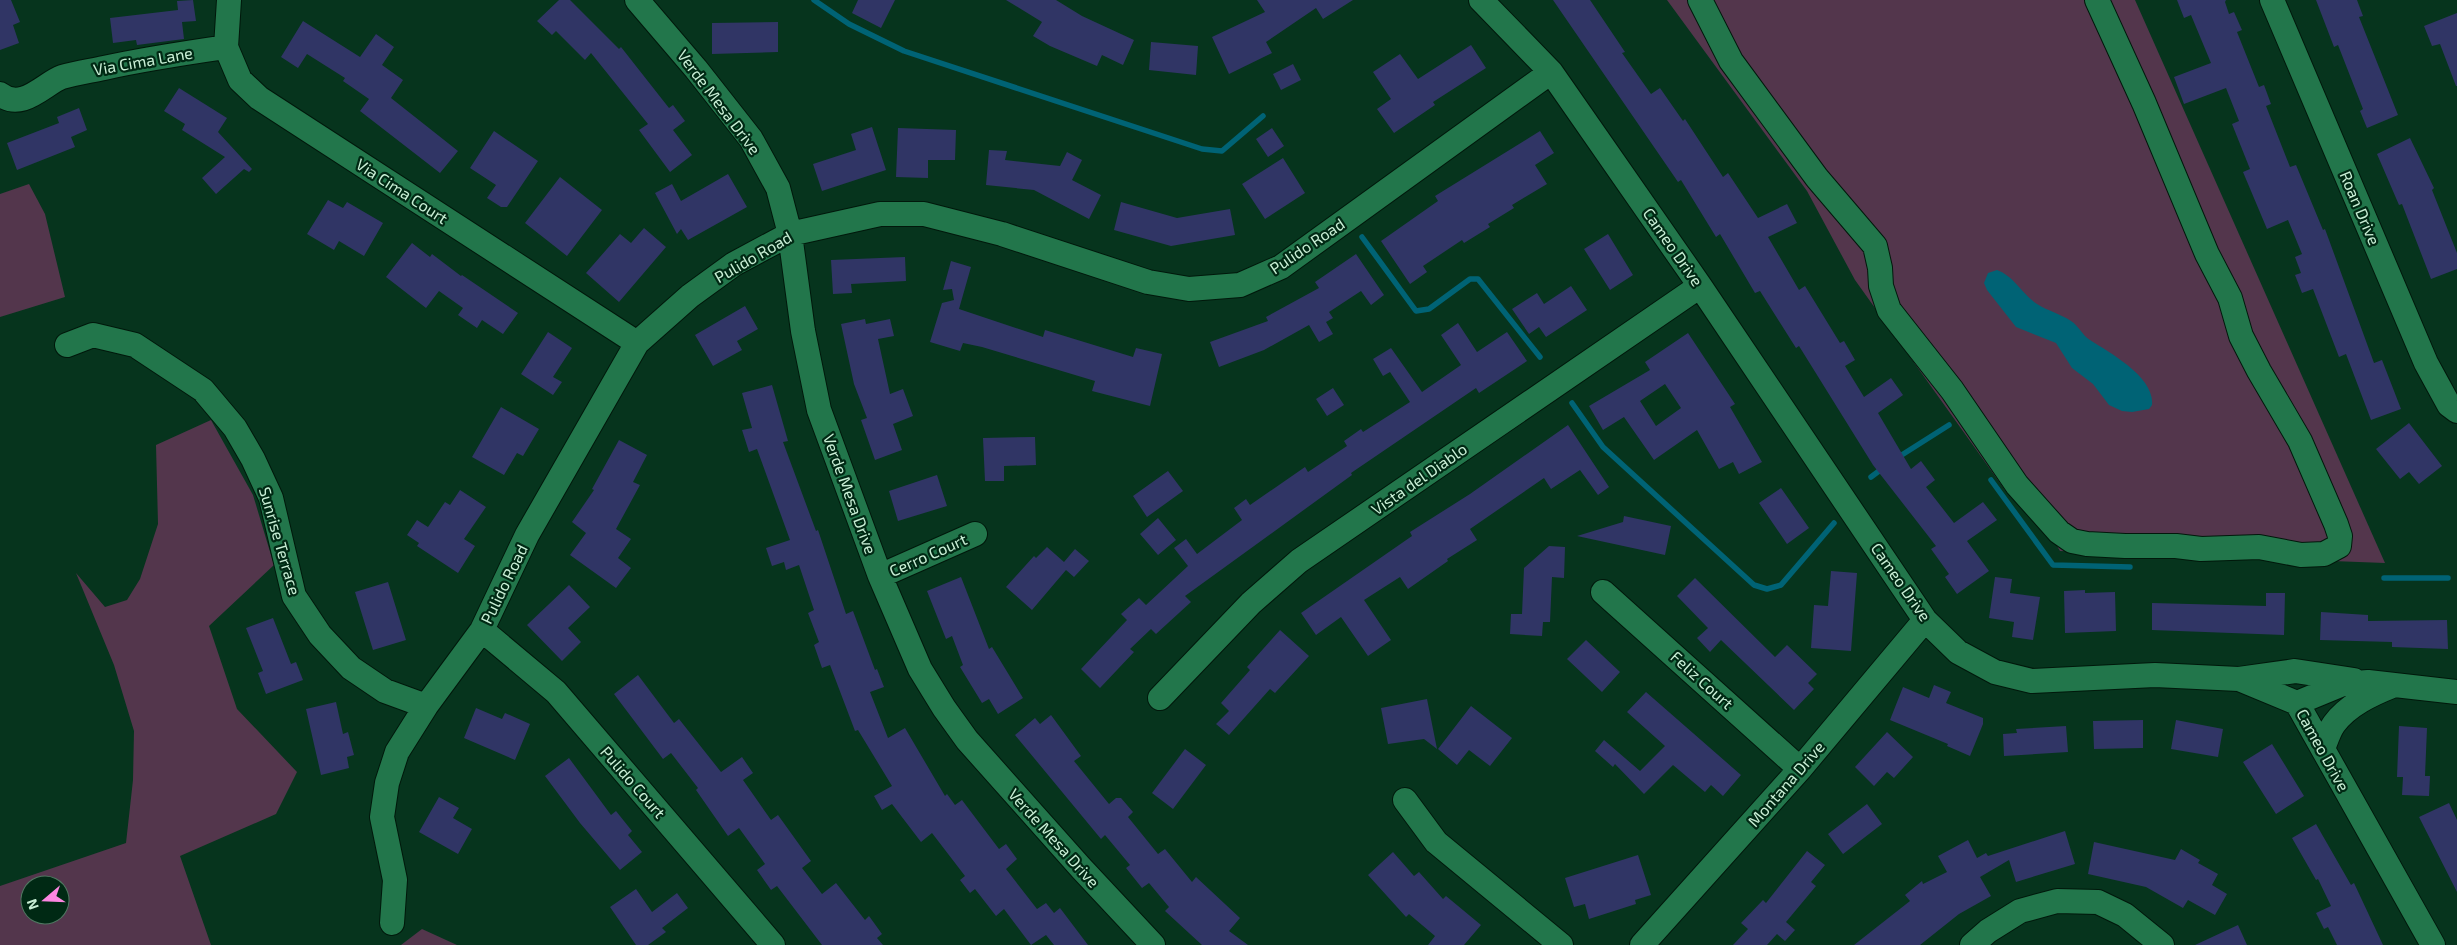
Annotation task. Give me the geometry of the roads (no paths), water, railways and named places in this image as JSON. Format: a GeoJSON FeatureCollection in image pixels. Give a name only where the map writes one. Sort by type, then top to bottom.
{"type":"FeatureCollection","features":[{"type":"Feature","properties":{"kind":"street","name":"Via Cima Court"},"geometry":{"type":"LineString","coordinates":[[229,0],[226,47],[240,80],[259,98],[636,343]]}},
{"type":"Feature","properties":{"kind":"street","name":"Verde Mesa Drive"},"geometry":{"type":"LineString","coordinates":[[637,0],[696,68],[751,139],[778,188],[790,234],[803,331],[819,410],[880,576],[920,669],[944,708],[967,740],[1081,868],[1153,945]]}},
{"type":"Feature","properties":{"kind":"street","name":"Cameo Drive"},"geometry":{"type":"LineString","coordinates":[[1481,0],[1551,72],[1700,286],[1925,620],[1966,656],[1995,672],[2032,681],[2155,674],[2239,679],[2297,704],[2433,945]]}},
{"type":"Feature","properties":{"kind":"street"},"geometry":{"type":"LineString","coordinates":[[1700,0],[1731,61],[1817,178],[1875,246],[1880,268],[1881,286],[1889,310],[1952,390],[2017,485],[2059,532],[2072,541],[2087,544],[2176,546],[2201,549],[2245,546],[2301,555],[2324,554],[2339,546],[2340,536],[2336,524],[2300,442],[2259,371],[2242,336],[2230,298],[2208,254],[2144,103],[2097,0]]}},
{"type":"Feature","properties":{"kind":"street","name":"Roan Drive"},"geometry":{"type":"LineString","coordinates":[[2272,0],[2426,363],[2450,405],[2457,411]]}},
{"type":"Feature","properties":{"kind":"street","name":"Via Cima Lane"},"geometry":{"type":"LineString","coordinates":[[0,94],[4,98],[18,99],[32,96],[60,77],[158,56],[226,47]]}},
{"type":"Feature","properties":{"kind":"street","name":"Pulido Road"},"geometry":{"type":"LineString","coordinates":[[392,923],[395,880],[382,817],[387,783],[397,752],[426,706],[482,630],[528,536],[636,343],[690,296],[734,264],[790,234],[880,214],[924,214],[1002,234],[1148,282],[1189,289],[1240,285],[1281,267],[1551,72]]}},
{"type":"Feature","properties":{"kind":"street","name":"Vista del Diablo"},"geometry":{"type":"LineString","coordinates":[[1160,698],[1251,603],[1299,561],[1700,286]]}},
{"type":"Feature","properties":{"kind":"street","name":"Sunrise Terrace"},"geometry":{"type":"LineString","coordinates":[[67,345],[92,335],[135,345],[203,390],[235,428],[253,459],[271,498],[294,596],[320,635],[351,668],[385,691],[426,706]]}},
{"type":"Feature","properties":{"kind":"street","name":"Cerro Court"},"geometry":{"type":"LineString","coordinates":[[880,576],[975,534]]}},
{"type":"Feature","properties":{"kind":"street","name":"Feliz Court"},"geometry":{"type":"LineString","coordinates":[[1603,592],[1800,769]]}},
{"type":"Feature","properties":{"kind":"street","name":"Montana Drive"},"geometry":{"type":"LineString","coordinates":[[1642,945],[1800,769],[1925,620]]}},
{"type":"Feature","properties":{"kind":"street","name":"Pulido Court"},"geometry":{"type":"LineString","coordinates":[[482,630],[556,692],[773,945]]}},
{"type":"Feature","properties":{"kind":"street"},"geometry":{"type":"LineString","coordinates":[[2239,679],[2295,671],[2368,682],[2457,692]]}},
{"type":"Feature","properties":{"kind":"street"},"geometry":{"type":"LineString","coordinates":[[2297,704],[2343,684],[2368,682]]}},
{"type":"Feature","properties":{"kind":"street"},"geometry":{"type":"LineString","coordinates":[[2323,749],[2334,724],[2348,711],[2368,696],[2397,684]]}},
{"type":"Feature","properties":{"kind":"street"},"geometry":{"type":"LineString","coordinates":[[1405,800],[1436,842],[1561,945]]}},
{"type":"Feature","properties":{"kind":"street"},"geometry":{"type":"LineString","coordinates":[[1972,945],[1988,931],[2020,912],[2058,901],[2098,902],[2125,915],[2162,945]]}},
{"type":"Feature","properties":{"kind":"water"},"geometry":{"type":"Polygon","coordinates":[[[1997,270],[2008,276],[2037,304],[2071,321],[2087,338],[2130,367],[2146,385],[2151,395],[2152,405],[2149,409],[2132,412],[2122,411],[2109,405],[2093,384],[2072,368],[2056,343],[2016,327],[1987,290],[1984,283],[1988,273],[1997,270]]]}},
{"type":"Feature","properties":{"kind":"waterway"},"geometry":{"type":"LineString","coordinates":[[814,0],[849,24],[904,51],[1202,149],[1222,151],[1263,116]]}},
{"type":"Feature","properties":{"kind":"waterway"},"geometry":{"type":"LineString","coordinates":[[1362,237],[1416,311],[1429,309],[1470,279],[1478,279],[1540,357]]}},
{"type":"Feature","properties":{"kind":"waterway"},"geometry":{"type":"LineString","coordinates":[[1572,403],[1603,447],[1754,585],[1767,589],[1781,585],[1834,523]]}},
{"type":"Feature","properties":{"kind":"waterway"},"geometry":{"type":"LineString","coordinates":[[1897,458],[1949,425]]}},
{"type":"Feature","properties":{"kind":"waterway"},"geometry":{"type":"LineString","coordinates":[[1871,477],[1883,468]]}},
{"type":"Feature","properties":{"kind":"waterway"},"geometry":{"type":"LineString","coordinates":[[1991,480],[2053,565],[2130,567]]}},
{"type":"Feature","properties":{"kind":"waterway"},"geometry":{"type":"LineString","coordinates":[[2384,578],[2448,578]]}}]}
